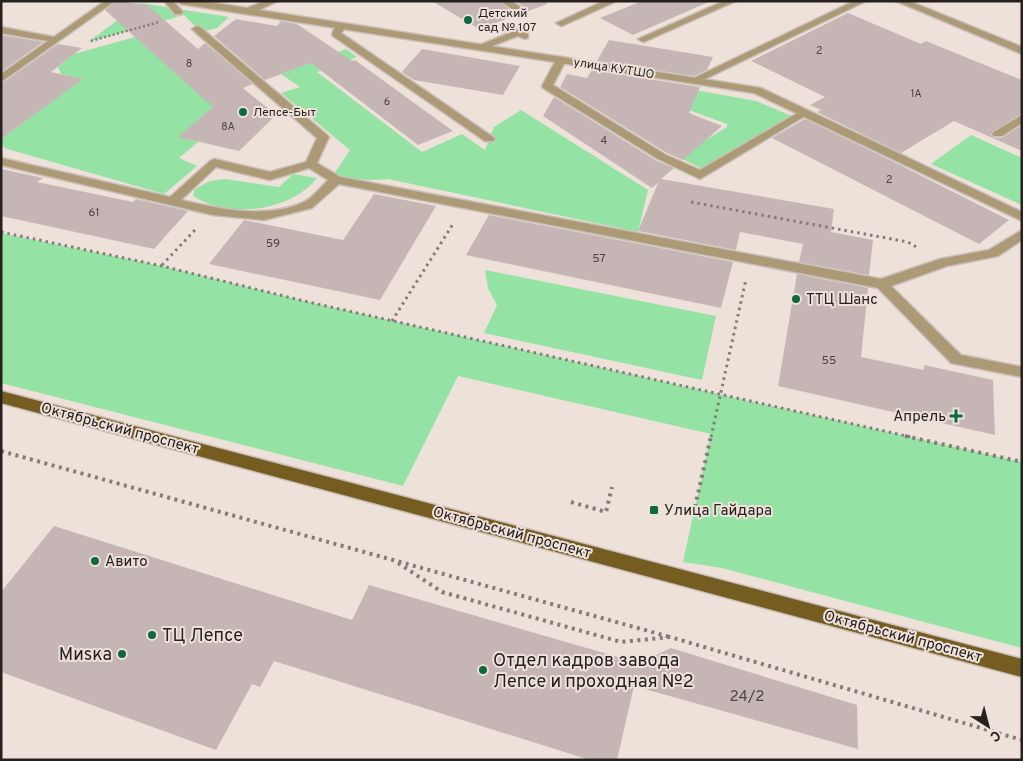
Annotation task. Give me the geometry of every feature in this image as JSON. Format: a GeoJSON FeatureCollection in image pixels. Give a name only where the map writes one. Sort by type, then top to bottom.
{"type":"FeatureCollection","features":[{"type":"Feature","properties":{"kind":"main road","name":"Октябрьский проспект"},"geometry":{"type":"LineString","coordinates":[[1,397],[1022,668]]}},
{"type":"Feature","properties":{"kind":"street"},"geometry":{"type":"LineString","coordinates":[[1,79],[111,1]]}},
{"type":"Feature","properties":{"kind":"street"},"geometry":{"type":"LineString","coordinates":[[168,1],[178,12]]}},
{"type":"Feature","properties":{"kind":"street","name":"улица КУТШО"},"geometry":{"type":"LineString","coordinates":[[181,1],[757,90],[1022,217]]}},
{"type":"Feature","properties":{"kind":"street"},"geometry":{"type":"LineString","coordinates":[[248,11],[274,1]]}},
{"type":"Feature","properties":{"kind":"street"},"geometry":{"type":"LineString","coordinates":[[504,1],[520,10]]}},
{"type":"Feature","properties":{"kind":"street"},"geometry":{"type":"LineString","coordinates":[[560,23],[614,1]]}},
{"type":"Feature","properties":{"kind":"street"},"geometry":{"type":"LineString","coordinates":[[643,39],[732,1]]}},
{"type":"Feature","properties":{"kind":"street"},"geometry":{"type":"LineString","coordinates":[[695,80],[862,1]]}},
{"type":"Feature","properties":{"kind":"street"},"geometry":{"type":"LineString","coordinates":[[900,1],[1022,51]]}},
{"type":"Feature","properties":{"kind":"street"},"geometry":{"type":"LineString","coordinates":[[342,26],[336,34],[489,139]]}},
{"type":"Feature","properties":{"kind":"street"},"geometry":{"type":"LineString","coordinates":[[173,201],[214,163],[270,176],[310,164],[323,137],[197,29]]}},
{"type":"Feature","properties":{"kind":"street"},"geometry":{"type":"LineString","coordinates":[[1,30],[56,40]]}},
{"type":"Feature","properties":{"kind":"street"},"geometry":{"type":"LineString","coordinates":[[480,47],[519,32],[525,36]]}},
{"type":"Feature","properties":{"kind":"street"},"geometry":{"type":"LineString","coordinates":[[560,60],[548,86],[662,157],[700,175],[805,113]]}},
{"type":"Feature","properties":{"kind":"street"},"geometry":{"type":"LineString","coordinates":[[998,134],[1022,118]]}},
{"type":"Feature","properties":{"kind":"street"},"geometry":{"type":"LineString","coordinates":[[1,162],[213,211],[264,216],[308,205],[336,180]]}},
{"type":"Feature","properties":{"kind":"street"},"geometry":{"type":"LineString","coordinates":[[310,164],[336,180],[882,284],[945,262],[993,254],[1022,234]]}},
{"type":"Feature","properties":{"kind":"street"},"geometry":{"type":"LineString","coordinates":[[882,284],[956,359],[1022,372]]}},
{"type":"Feature","properties":{"kind":"path"},"geometry":{"type":"LineString","coordinates":[[691,202],[908,242],[945,262]]}},
{"type":"Feature","properties":{"kind":"path"},"geometry":{"type":"LineString","coordinates":[[392,321],[465,204]]}},
{"type":"Feature","properties":{"kind":"path"},"geometry":{"type":"LineString","coordinates":[[162,266],[213,211]]}},
{"type":"Feature","properties":{"kind":"path"},"geometry":{"type":"LineString","coordinates":[[1,232],[162,266],[392,321],[1022,462]]}},
{"type":"Feature","properties":{"kind":"path"},"geometry":{"type":"LineString","coordinates":[[695,508],[751,258]]}},
{"type":"Feature","properties":{"kind":"path"},"geometry":{"type":"LineString","coordinates":[[1,451],[670,637],[1022,740]]}},
{"type":"Feature","properties":{"kind":"path"},"geometry":{"type":"LineString","coordinates":[[571,502],[606,512],[612,487]]}},
{"type":"Feature","properties":{"kind":"path"},"geometry":{"type":"LineString","coordinates":[[396,561],[442,592],[621,642],[670,637]]}},
{"type":"Feature","properties":{"kind":"green space"},"geometry":{"type":"Polygon","coordinates":[[[141,3],[229,17],[217,28],[201,32],[184,15],[88,42],[141,3]]]}},
{"type":"Feature","properties":{"kind":"green space"},"geometry":{"type":"Polygon","coordinates":[[[135,37],[214,106],[179,137],[198,142],[179,158],[197,166],[164,194],[4,148],[1,139],[82,79],[61,74],[58,67],[74,54],[135,37]]]}},
{"type":"Feature","properties":{"kind":"green space"},"geometry":{"type":"Polygon","coordinates":[[[346,49],[357,57],[317,72],[422,152],[462,134],[485,150],[494,127],[521,110],[648,190],[638,232],[388,179],[361,180],[334,174],[350,150],[281,93],[300,87],[281,74],[346,49]]]}},
{"type":"Feature","properties":{"kind":"green space"},"geometry":{"type":"Polygon","coordinates":[[[601,73],[756,101],[794,117],[705,170],[678,157],[727,127],[727,124],[597,76],[601,73]]]}},
{"type":"Feature","properties":{"kind":"green space"},"geometry":{"type":"Polygon","coordinates":[[[971,135],[1022,158],[1022,205],[931,164],[971,135]]]}},
{"type":"Feature","properties":{"kind":"green space"},"geometry":{"type":"Polygon","coordinates":[[[293,174],[317,178],[291,198],[275,205],[241,209],[224,208],[193,196],[195,189],[210,181],[225,179],[279,187],[293,174]]]}},
{"type":"Feature","properties":{"kind":"green space"},"geometry":{"type":"Polygon","coordinates":[[[1,233],[162,266],[304,301],[1022,462],[1022,648],[722,568],[683,562],[711,434],[458,376],[403,486],[1,383],[1,233]]]}},
{"type":"Feature","properties":{"kind":"green space"},"geometry":{"type":"Polygon","coordinates":[[[485,270],[716,316],[702,380],[484,333],[497,305],[488,288],[485,270]]]}},
{"type":"Feature","properties":{"kind":"building"},"geometry":{"type":"Polygon","coordinates":[[[117,1],[147,5],[198,49],[205,43],[253,84],[243,88],[276,115],[239,151],[178,137],[214,106],[208,103],[105,10],[117,1]]]}},
{"type":"Feature","properties":{"kind":"building","name":"Детский сад № 107"},"geometry":{"type":"Polygon","coordinates":[[[432,1],[498,1],[516,14],[520,14],[479,29],[432,1]]]}},
{"type":"Feature","properties":{"kind":"building"},"geometry":{"type":"Polygon","coordinates":[[[515,1],[546,1],[547,4],[526,12],[526,8],[515,1]]]}},
{"type":"Feature","properties":{"kind":"building"},"geometry":{"type":"Polygon","coordinates":[[[642,1],[711,1],[633,35],[600,18],[642,1]]]}},
{"type":"Feature","properties":{"kind":"building"},"geometry":{"type":"Polygon","coordinates":[[[848,13],[921,44],[926,41],[1022,80],[1022,113],[990,134],[994,138],[1002,138],[1022,125],[1022,151],[954,121],[901,153],[817,112],[821,110],[810,105],[825,97],[751,61],[848,13]]]}},
{"type":"Feature","properties":{"kind":"building"},"geometry":{"type":"Polygon","coordinates":[[[236,19],[277,26],[281,21],[297,24],[352,61],[355,60],[453,131],[418,145],[311,63],[265,80],[214,36],[236,19]]]}},
{"type":"Feature","properties":{"kind":"building"},"geometry":{"type":"Polygon","coordinates":[[[1,35],[43,42],[1,72],[1,35]]]}},
{"type":"Feature","properties":{"kind":"building"},"geometry":{"type":"Polygon","coordinates":[[[609,40],[713,57],[707,70],[694,76],[597,61],[609,40]]]}},
{"type":"Feature","properties":{"kind":"building"},"geometry":{"type":"Polygon","coordinates":[[[58,44],[82,48],[51,72],[83,79],[1,139],[1,84],[58,44]]]}},
{"type":"Feature","properties":{"kind":"building"},"geometry":{"type":"Polygon","coordinates":[[[422,49],[520,66],[503,95],[414,80],[402,72],[422,49]]]}},
{"type":"Feature","properties":{"kind":"building"},"geometry":{"type":"Polygon","coordinates":[[[592,70],[700,87],[689,113],[722,126],[683,160],[667,153],[560,87],[567,74],[587,78],[592,70]]]}},
{"type":"Feature","properties":{"kind":"building"},"geometry":{"type":"Polygon","coordinates":[[[554,97],[657,161],[674,168],[661,179],[834,209],[831,232],[873,240],[869,275],[799,262],[803,244],[740,232],[736,250],[638,231],[658,183],[652,188],[543,116],[554,97]]]}},
{"type":"Feature","properties":{"kind":"building"},"geometry":{"type":"Polygon","coordinates":[[[805,119],[1009,220],[979,244],[772,138],[805,119]]]}},
{"type":"Feature","properties":{"kind":"building"},"geometry":{"type":"Polygon","coordinates":[[[1,169],[43,178],[37,182],[133,202],[136,199],[188,211],[154,249],[1,216],[1,169]]]}},
{"type":"Feature","properties":{"kind":"building"},"geometry":{"type":"Polygon","coordinates":[[[374,194],[436,206],[380,300],[209,264],[244,220],[343,240],[374,194]]]}},
{"type":"Feature","properties":{"kind":"building"},"geometry":{"type":"Polygon","coordinates":[[[489,215],[733,262],[721,308],[466,255],[489,215]]]}},
{"type":"Feature","properties":{"kind":"building"},"geometry":{"type":"Polygon","coordinates":[[[797,274],[868,288],[861,357],[924,370],[924,365],[993,380],[995,435],[778,386],[797,274]]]}},
{"type":"Feature","properties":{"kind":"building"},"geometry":{"type":"Polygon","coordinates":[[[54,526],[352,620],[369,585],[639,663],[671,648],[857,705],[858,749],[634,686],[617,760],[590,760],[274,661],[260,687],[252,684],[216,750],[1,672],[1,592],[54,526]]]}},
{"type":"Feature","properties":{"kind":"place","name":"Детский сад № 107"},"geometry":{"type":"Point","coordinates":[468,20]}},
{"type":"Feature","properties":{"kind":"place","name":"Лепсе-Быт"},"geometry":{"type":"Point","coordinates":[243,112]}},
{"type":"Feature","properties":{"kind":"place","name":"ТТЦ Шанс"},"geometry":{"type":"Point","coordinates":[796,299]}},
{"type":"Feature","properties":{"kind":"place","name":"Апрель"},"geometry":{"type":"Point","coordinates":[956,416]}},
{"type":"Feature","properties":{"kind":"place","name":"Улица Гайдара"},"geometry":{"type":"Point","coordinates":[654,510]}},
{"type":"Feature","properties":{"kind":"place","name":"Авито"},"geometry":{"type":"Point","coordinates":[95,561]}},
{"type":"Feature","properties":{"kind":"place","name":"ТЦ Лепсе"},"geometry":{"type":"Point","coordinates":[152,635]}},
{"type":"Feature","properties":{"kind":"place","name":"Миsка"},"geometry":{"type":"Point","coordinates":[122,654]}},
{"type":"Feature","properties":{"kind":"place","name":"Отдел кадров завода Лепсе и проходная №2"},"geometry":{"type":"Point","coordinates":[483,670]}}]}
